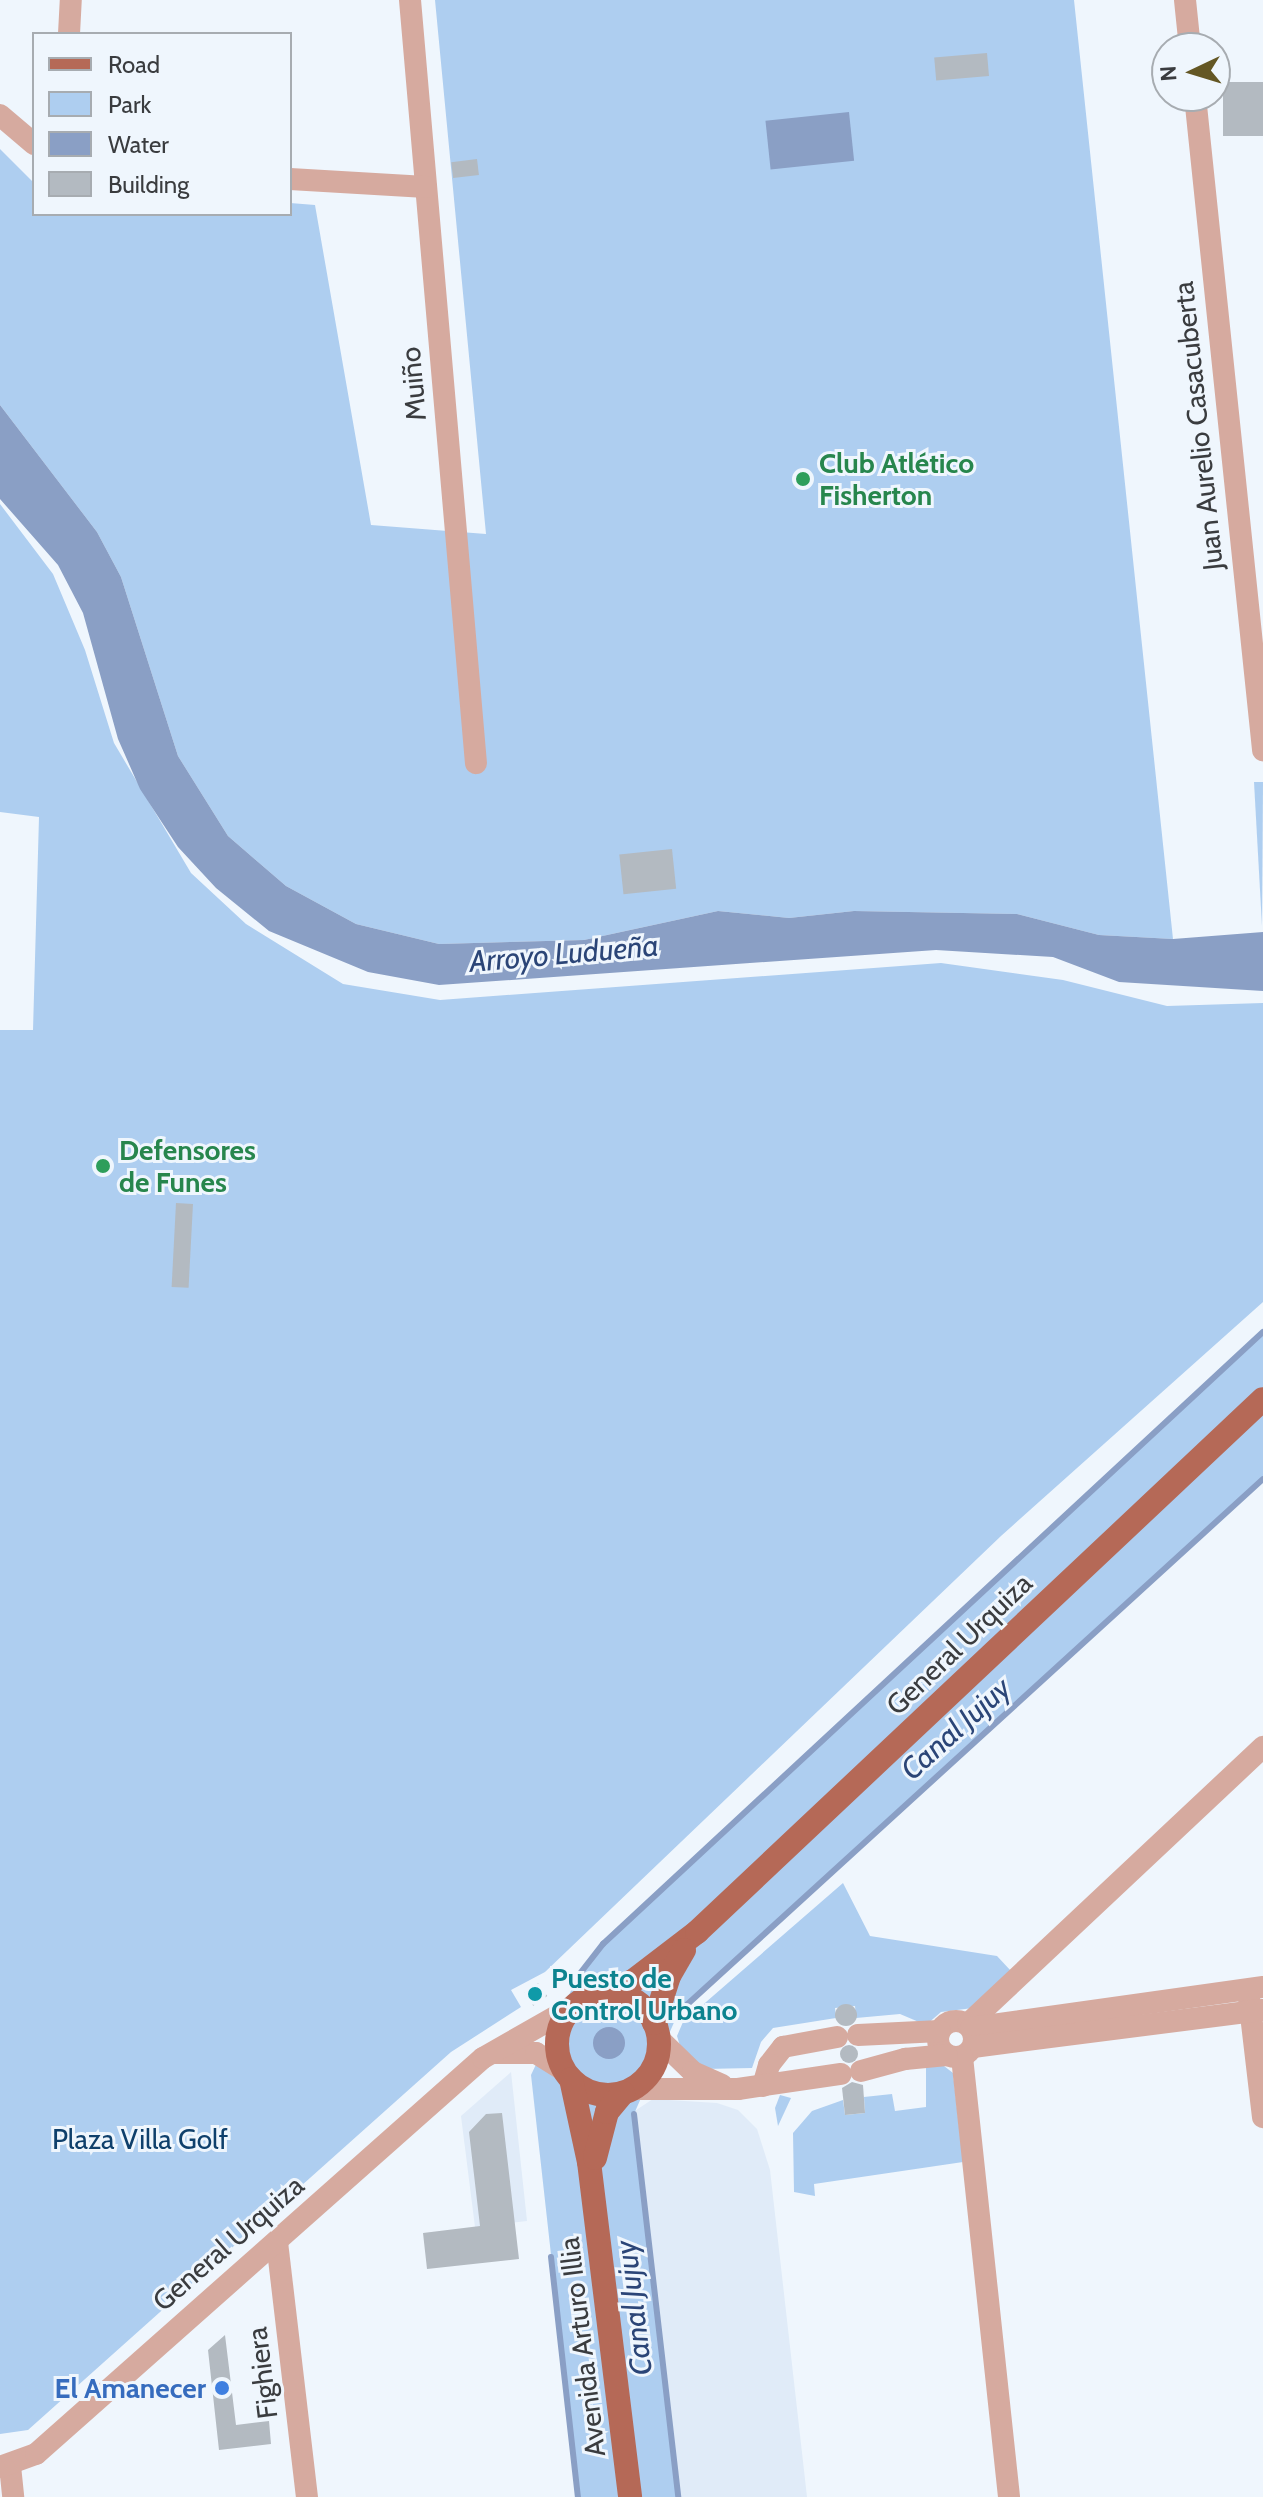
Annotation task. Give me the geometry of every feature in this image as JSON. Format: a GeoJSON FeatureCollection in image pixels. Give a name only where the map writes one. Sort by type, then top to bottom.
{"type":"FeatureCollection","features":[{"type":"Feature","properties":{"kind":"main road","name":"General Urquiza"},"geometry":{"type":"LineString","coordinates":[[603,1993],[633,1981],[697,1932],[1263,1399]]}},
{"type":"Feature","properties":{"kind":"main road","name":"General Urquiza"},"geometry":{"type":"LineString","coordinates":[[656,2030],[669,1976],[697,1932]]}},
{"type":"Feature","properties":{"kind":"main road"},"geometry":{"type":"LineString","coordinates":[[603,1993],[633,2000],[656,2030],[653,2068],[628,2091],[594,2093],[567,2074],[558,2035],[574,2006],[603,1993]]}},
{"type":"Feature","properties":{"kind":"main road","name":"Avenida Arturo Illia"},"geometry":{"type":"LineString","coordinates":[[567,2074],[593,2190],[630,2497]]}},
{"type":"Feature","properties":{"kind":"main road","name":"Avenida Arturo Illia"},"geometry":{"type":"LineString","coordinates":[[593,2190],[599,2132],[628,2091]]}},
{"type":"Feature","properties":{"kind":"street"},"geometry":{"type":"LineString","coordinates":[[69,32],[71,0]]}},
{"type":"Feature","properties":{"kind":"street","name":"Muiño"},"geometry":{"type":"LineString","coordinates":[[410,0],[476,763]]}},
{"type":"Feature","properties":{"kind":"street"},"geometry":{"type":"LineString","coordinates":[[1185,0],[1188,32]]}},
{"type":"Feature","properties":{"kind":"street","name":"Juan Aurelio Casacuberta"},"geometry":{"type":"LineString","coordinates":[[1197,112],[1263,750]]}},
{"type":"Feature","properties":{"kind":"street"},"geometry":{"type":"LineString","coordinates":[[0,115],[32,142]]}},
{"type":"Feature","properties":{"kind":"street"},"geometry":{"type":"LineString","coordinates":[[292,179],[426,187]]}},
{"type":"Feature","properties":{"kind":"street"},"geometry":{"type":"LineString","coordinates":[[964,2042],[1263,1747]]}},
{"type":"Feature","properties":{"kind":"street"},"geometry":{"type":"LineString","coordinates":[[628,2091],[763,2086],[851,2073],[964,2042],[1256,1999],[1263,2117]]}},
{"type":"Feature","properties":{"kind":"street","name":"General Urquiza"},"geometry":{"type":"LineString","coordinates":[[5,2466],[36,2454],[489,2054],[574,2006]]}},
{"type":"Feature","properties":{"kind":"street"},"geometry":{"type":"LineString","coordinates":[[763,2086],[769,2065],[783,2047],[848,2036],[940,2031],[953,2021],[964,2042],[1009,2497]]}},
{"type":"Feature","properties":{"kind":"street"},"geometry":{"type":"LineString","coordinates":[[656,2030],[693,2072],[738,2089]]}},
{"type":"Feature","properties":{"kind":"street"},"geometry":{"type":"LineString","coordinates":[[886,2033],[888,2064]]}},
{"type":"Feature","properties":{"kind":"street"},"geometry":{"type":"LineString","coordinates":[[489,2054],[521,2050],[567,2074]]}},
{"type":"Feature","properties":{"kind":"street","name":"Fighiera"},"geometry":{"type":"LineString","coordinates":[[277,2242],[307,2497]]}},
{"type":"Feature","properties":{"kind":"street"},"geometry":{"type":"LineString","coordinates":[[5,2466],[13,2497]]}},
{"type":"Feature","properties":{"kind":"shaded area"},"geometry":{"type":"Polygon","coordinates":[[[511,2072],[527,2221],[475,2227],[461,2116],[511,2072]]]}},
{"type":"Feature","properties":{"kind":"shaded area"},"geometry":{"type":"Polygon","coordinates":[[[653,2099],[717,2103],[738,2110],[757,2129],[770,2170],[807,2497],[669,2497],[624,2118],[653,2099]]]}},
{"type":"Feature","properties":{"kind":"green space","name":"Club Atlético Fisherton"},"geometry":{"type":"Polygon","coordinates":[[[435,0],[1074,0],[1173,939],[1099,935],[1017,914],[854,911],[789,918],[718,911],[584,940],[439,944],[356,924],[286,886],[228,836],[178,756],[121,577],[97,532],[0,405],[0,149],[32,181],[32,216],[292,216],[292,203],[315,205],[371,525],[486,534],[435,0]]]}},
{"type":"Feature","properties":{"kind":"green space","name":"Plaza Villa Golf"},"geometry":{"type":"Polygon","coordinates":[[[0,504],[53,574],[85,650],[114,743],[191,873],[246,924],[343,984],[440,1000],[941,963],[1063,980],[1167,1006],[1263,1003],[1263,1302],[1001,1536],[545,1972],[511,1990],[521,2007],[451,2052],[28,2430],[0,2434],[0,1030],[33,1030],[39,817],[0,812],[0,504]]]}},
{"type":"Feature","properties":{"kind":"green space"},"geometry":{"type":"Polygon","coordinates":[[[1254,782],[1263,782],[1262,926],[1254,782]]]}},
{"type":"Feature","properties":{"kind":"green space"},"geometry":{"type":"Polygon","coordinates":[[[1263,1332],[1263,1479],[679,2011],[634,2114],[678,2497],[578,2497],[531,2075],[578,1976],[603,1944],[1263,1332]]]}},
{"type":"Feature","properties":{"kind":"green space"},"geometry":{"type":"Polygon","coordinates":[[[843,1883],[870,1936],[997,1956],[1011,1971],[973,2008],[941,2012],[926,2025],[900,2014],[856,2018],[855,2006],[835,2008],[836,2018],[773,2028],[761,2042],[752,2068],[704,2069],[680,2046],[677,2036],[683,2022],[843,1883]]]}},
{"type":"Feature","properties":{"kind":"green space"},"geometry":{"type":"Polygon","coordinates":[[[926,2065],[944,2066],[953,2073],[963,2162],[814,2184],[815,2196],[794,2192],[793,2133],[812,2111],[843,2100],[845,2115],[865,2113],[864,2097],[892,2094],[895,2111],[926,2107],[926,2065]]]}},
{"type":"Feature","properties":{"kind":"green space"},"geometry":{"type":"Polygon","coordinates":[[[780,2095],[791,2098],[778,2126],[775,2108],[780,2095]]]}},
{"type":"Feature","properties":{"kind":"water"},"geometry":{"type":"Polygon","coordinates":[[[849,112],[854,161],[771,170],[765,121],[849,112]]]}},
{"type":"Feature","properties":{"kind":"water","name":"Arroyo Ludueña"},"geometry":{"type":"Polygon","coordinates":[[[0,405],[97,532],[121,577],[178,756],[228,836],[286,886],[356,924],[439,944],[584,940],[718,911],[789,918],[854,911],[1017,914],[1099,935],[1173,939],[1263,932],[1263,991],[1119,982],[1053,957],[936,950],[439,985],[368,972],[269,931],[216,888],[178,847],[140,789],[118,739],[83,613],[58,565],[0,499],[0,405]]]}},
{"type":"Feature","properties":{"kind":"water"},"geometry":{"type":"Polygon","coordinates":[[[609,2027],[620,2032],[625,2043],[620,2054],[609,2059],[598,2054],[593,2043],[598,2032],[609,2027]]]}},
{"type":"Feature","properties":{"kind":"building"},"geometry":{"type":"Polygon","coordinates":[[[987,53],[989,76],[936,81],[934,58],[987,53]]]}},
{"type":"Feature","properties":{"kind":"building"},"geometry":{"type":"Polygon","coordinates":[[[1231,82],[1263,82],[1263,136],[1223,136],[1223,112],[1231,112],[1231,82]]]}},
{"type":"Feature","properties":{"kind":"building"},"geometry":{"type":"Polygon","coordinates":[[[477,159],[479,175],[453,178],[451,162],[477,159]]]}},
{"type":"Feature","properties":{"kind":"building"},"geometry":{"type":"Polygon","coordinates":[[[672,849],[676,889],[623,894],[619,855],[672,849]]]}},
{"type":"Feature","properties":{"kind":"building"},"geometry":{"type":"Polygon","coordinates":[[[176,1203],[193,1204],[189,1288],[172,1287],[176,1203]]]}},
{"type":"Feature","properties":{"kind":"building","name":"Puesto de Control Urbano"},"geometry":{"type":"Polygon","coordinates":[[[538,1983],[547,1996],[533,2006],[524,1993],[538,1983]]]}},
{"type":"Feature","properties":{"kind":"building"},"geometry":{"type":"Polygon","coordinates":[[[846,2004],[854,2007],[857,2015],[854,2023],[846,2026],[838,2023],[835,2015],[838,2007],[846,2004]]]}},
{"type":"Feature","properties":{"kind":"building"},"geometry":{"type":"Polygon","coordinates":[[[849,2045],[858,2054],[849,2063],[840,2054],[849,2045]]]}},
{"type":"Feature","properties":{"kind":"building"},"geometry":{"type":"Polygon","coordinates":[[[852,2082],[863,2085],[865,2113],[845,2115],[842,2088],[852,2082]]]}},
{"type":"Feature","properties":{"kind":"building"},"geometry":{"type":"Polygon","coordinates":[[[502,2113],[519,2259],[427,2269],[423,2233],[480,2226],[469,2132],[486,2114],[502,2113]]]}},
{"type":"Feature","properties":{"kind":"building"},"geometry":{"type":"Polygon","coordinates":[[[225,2335],[236,2425],[269,2421],[271,2444],[219,2450],[208,2350],[225,2335]]]}},
{"type":"Feature","properties":{"kind":"waterway"},"geometry":{"type":"LineString","coordinates":[[578,1976],[603,1944],[1263,1332]]}},
{"type":"Feature","properties":{"kind":"waterway","name":"Canal Jujuy"},"geometry":{"type":"LineString","coordinates":[[680,2011],[1263,1479]]}},
{"type":"Feature","properties":{"kind":"waterway","name":"Canal Jujuy"},"geometry":{"type":"LineString","coordinates":[[634,2114],[678,2497]]}},
{"type":"Feature","properties":{"kind":"waterway"},"geometry":{"type":"LineString","coordinates":[[551,2257],[578,2497]]}},
{"type":"Feature","properties":{"kind":"place","name":"Club Atlético Fisherton"},"geometry":{"type":"Point","coordinates":[803,479]}},
{"type":"Feature","properties":{"kind":"place","name":"Defensores de Funes"},"geometry":{"type":"Point","coordinates":[103,1166]}},
{"type":"Feature","properties":{"kind":"place","name":"Puesto de Control Urbano"},"geometry":{"type":"Point","coordinates":[535,1994]}},
{"type":"Feature","properties":{"kind":"place","name":"El Amanecer"},"geometry":{"type":"Point","coordinates":[222,2388]}}]}
